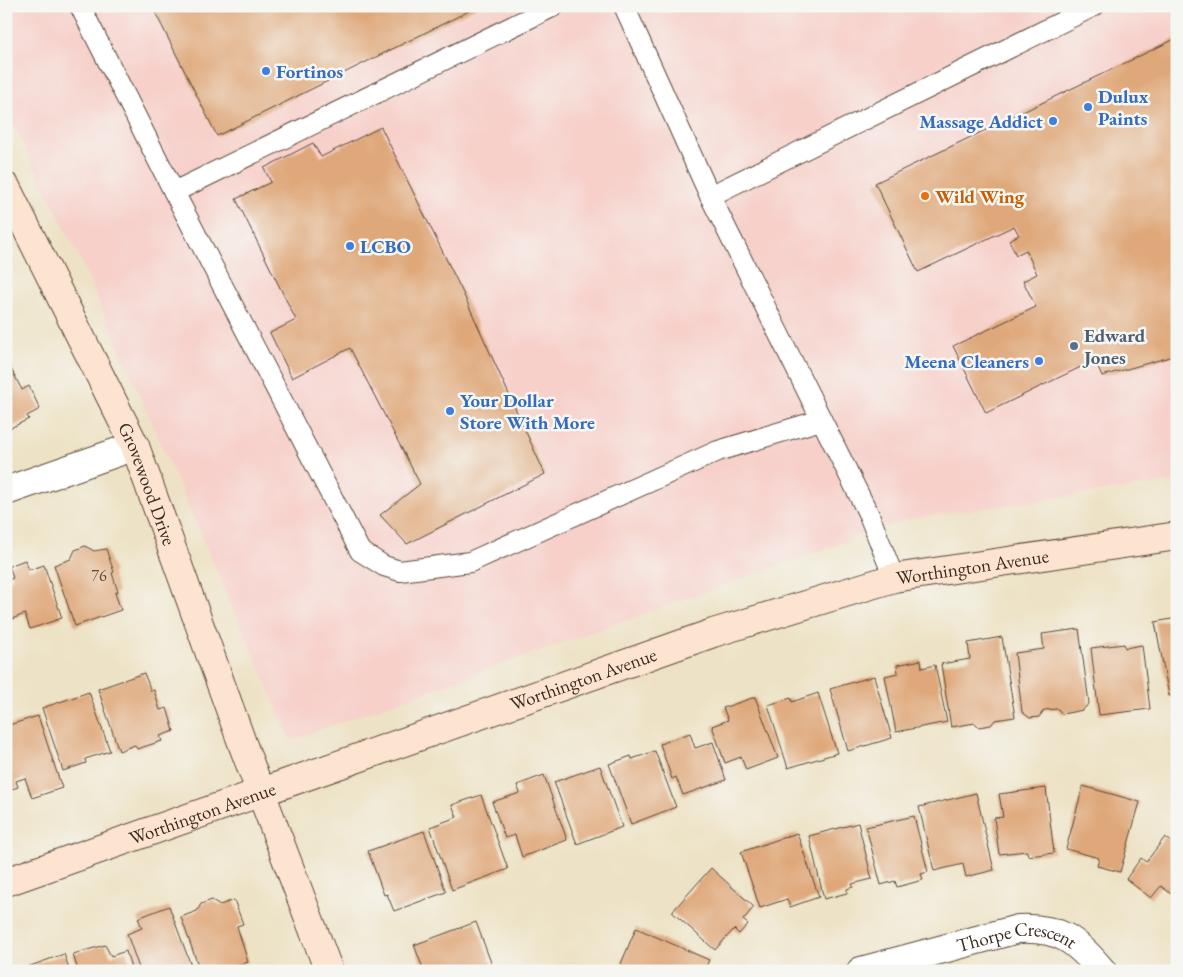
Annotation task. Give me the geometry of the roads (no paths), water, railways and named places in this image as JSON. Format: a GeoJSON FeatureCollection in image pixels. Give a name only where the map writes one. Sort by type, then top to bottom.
{"type":"FeatureCollection","features":[{"type":"Feature","properties":{"kind":"street","name":"Grovewood Drive"},"geometry":{"type":"LineString","coordinates":[[6,186],[135,446],[261,793],[329,971]]}},
{"type":"Feature","properties":{"kind":"street"},"geometry":{"type":"LineString","coordinates":[[6,492],[135,446]]}},
{"type":"Feature","properties":{"kind":"street","name":"Worthington Avenue"},"geometry":{"type":"LineString","coordinates":[[6,882],[713,633],[894,578],[939,573],[1177,536]]}},
{"type":"Feature","properties":{"kind":"street","name":"Thorpe Crescent"},"geometry":{"type":"LineString","coordinates":[[861,971],[1018,929],[1040,928],[1061,933],[1076,942],[1102,971]]}},
{"type":"Feature","properties":{"kind":"lane"},"geometry":{"type":"LineString","coordinates":[[80,6],[174,192],[360,550],[384,566],[400,571],[470,562],[718,451],[821,420]]}},
{"type":"Feature","properties":{"kind":"lane"},"geometry":{"type":"LineString","coordinates":[[174,192],[554,6]]}},
{"type":"Feature","properties":{"kind":"lane"},"geometry":{"type":"LineString","coordinates":[[624,6],[710,196],[869,515],[894,578]]}},
{"type":"Feature","properties":{"kind":"lane"},"geometry":{"type":"LineString","coordinates":[[710,196],[1094,6]]}},
{"type":"Feature","properties":{"kind":"place","name":"Fortinos"},"geometry":{"type":"Point","coordinates":[266,71]}},
{"type":"Feature","properties":{"kind":"place","name":"Dulux Paints"},"geometry":{"type":"Point","coordinates":[1088,107]}},
{"type":"Feature","properties":{"kind":"place","name":"Massage Addict"},"geometry":{"type":"Point","coordinates":[1053,121]}},
{"type":"Feature","properties":{"kind":"place","name":"Wild Wing"},"geometry":{"type":"Point","coordinates":[925,196]}},
{"type":"Feature","properties":{"kind":"place","name":"LCBO"},"geometry":{"type":"Point","coordinates":[350,246]}},
{"type":"Feature","properties":{"kind":"place","name":"Edward Jones"},"geometry":{"type":"Point","coordinates":[1074,346]}},
{"type":"Feature","properties":{"kind":"place","name":"Meena Cleaners"},"geometry":{"type":"Point","coordinates":[1039,361]}},
{"type":"Feature","properties":{"kind":"place","name":"Your Dollar Store With More"},"geometry":{"type":"Point","coordinates":[450,411]}}]}
